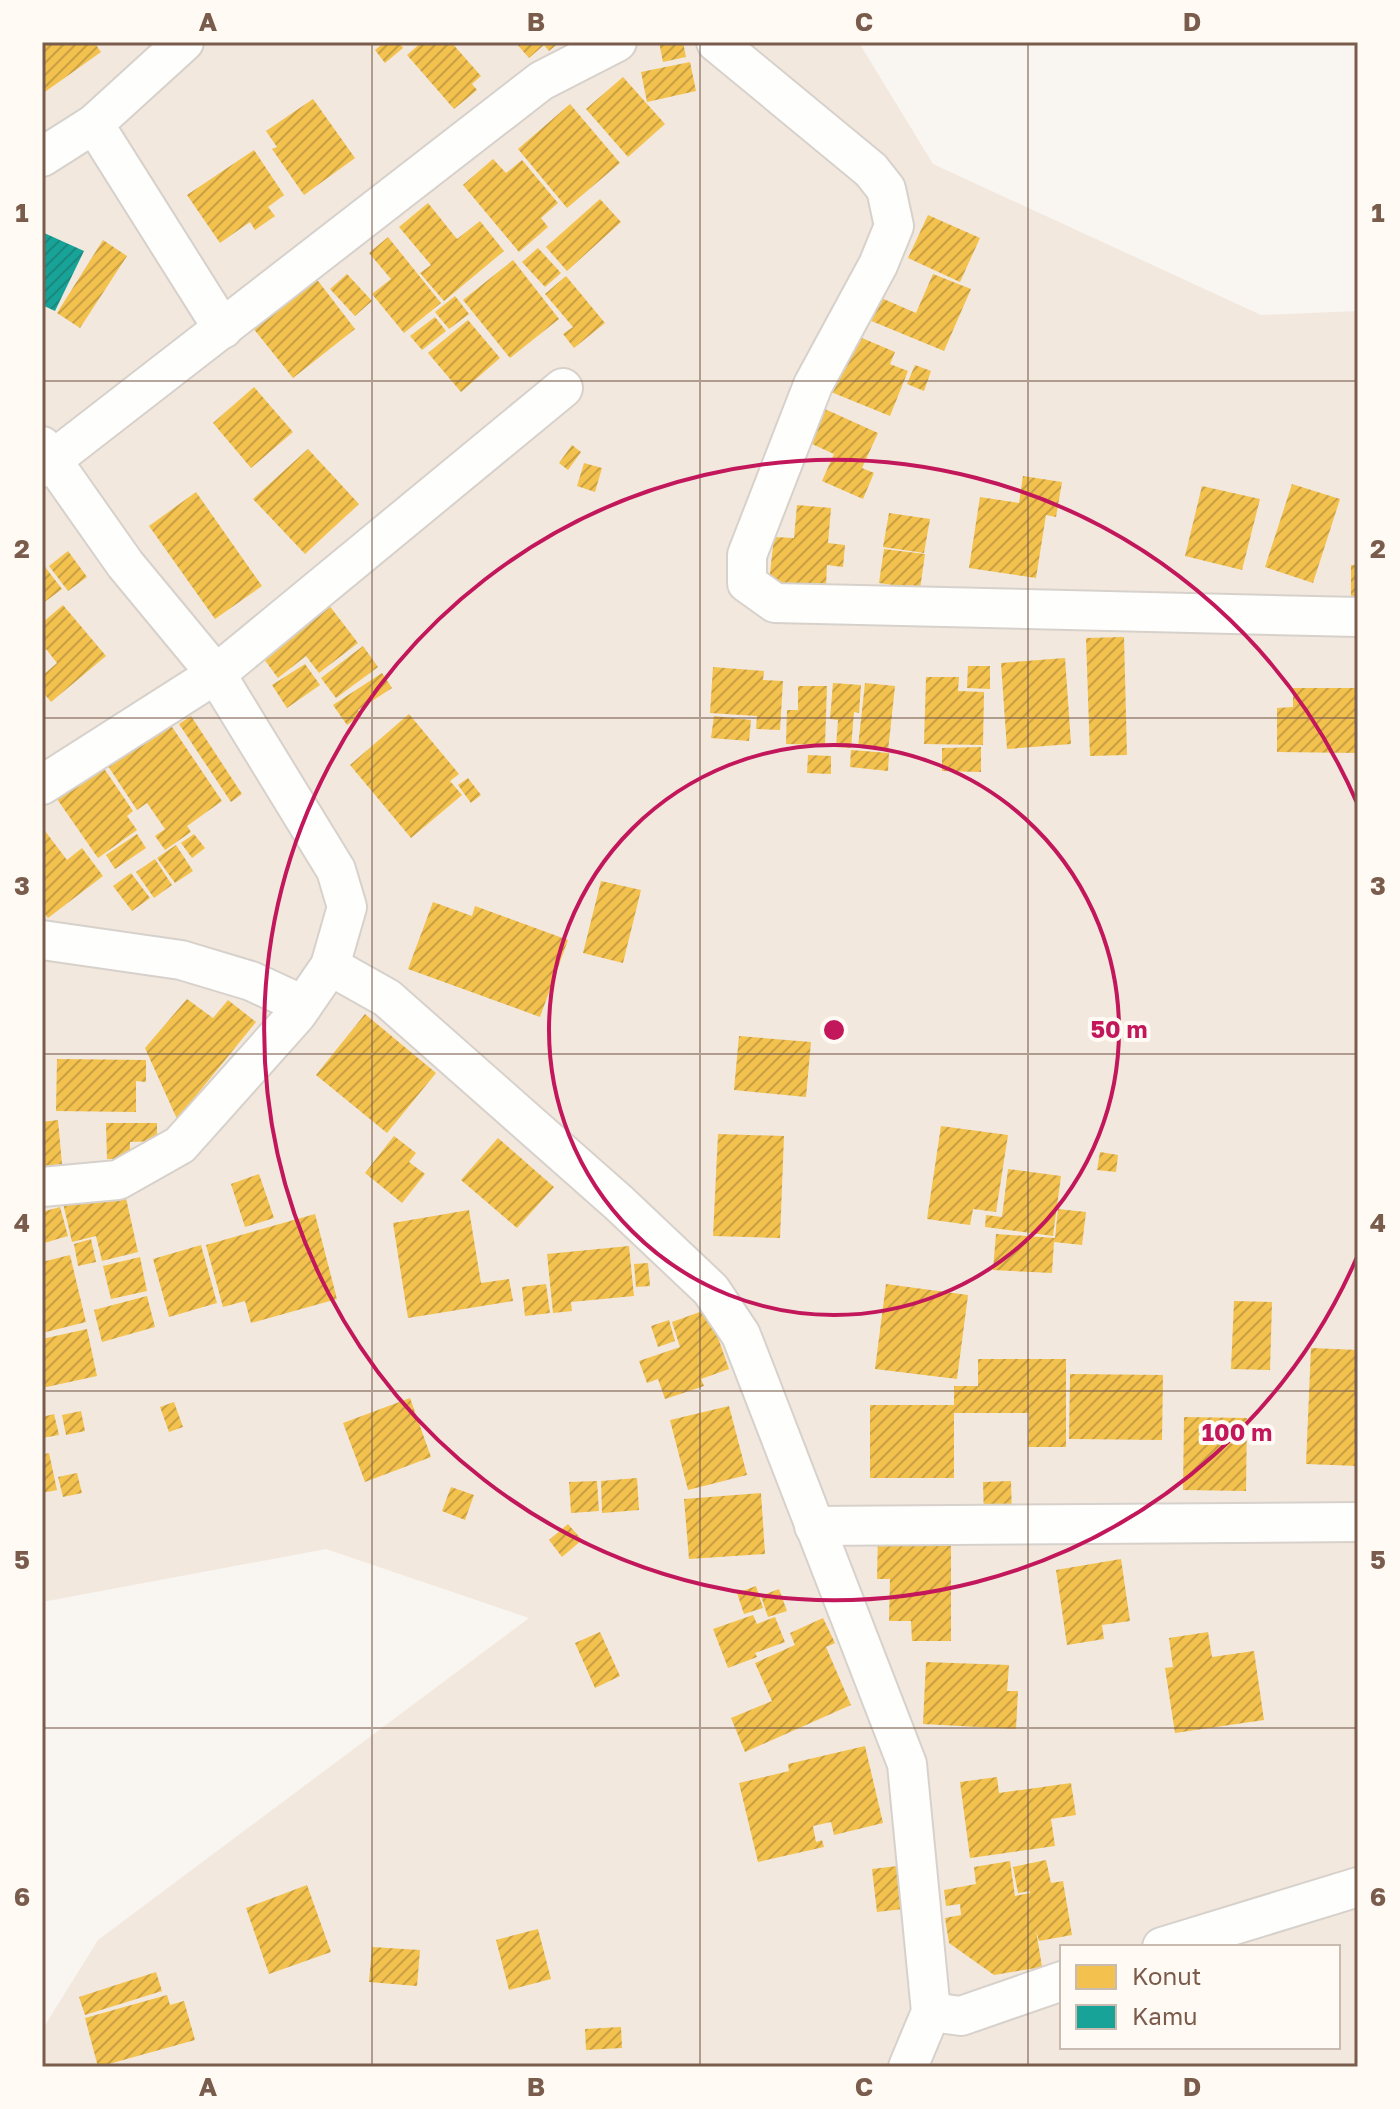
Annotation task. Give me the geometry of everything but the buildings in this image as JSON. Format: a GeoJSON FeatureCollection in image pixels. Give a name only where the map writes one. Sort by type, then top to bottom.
{"type":"FeatureCollection","features":[{"type":"Feature","properties":{"kind":"street"},"geometry":{"type":"LineString","coordinates":[[42,157],[94,124],[184,42]]}},
{"type":"Feature","properties":{"kind":"street"},"geometry":{"type":"LineString","coordinates":[[42,1187],[118,1180],[180,1145],[261,1057],[303,1005],[330,966],[347,907],[336,870],[216,674],[125,564],[46,458],[223,329],[541,81],[617,42]]}},
{"type":"Feature","properties":{"kind":"street"},"geometry":{"type":"LineString","coordinates":[[716,42],[871,170],[886,189],[894,226],[878,265],[813,385],[747,555],[747,583],[775,603],[1358,617]]}},
{"type":"Feature","properties":{"kind":"street"},"geometry":{"type":"LineString","coordinates":[[94,124],[223,329]]}},
{"type":"Feature","properties":{"kind":"street"},"geometry":{"type":"LineString","coordinates":[[42,785],[216,674],[563,388]]}},
{"type":"Feature","properties":{"kind":"street"},"geometry":{"type":"LineString","coordinates":[[42,940],[181,960],[251,981],[303,1005]]}},
{"type":"Feature","properties":{"kind":"street"},"geometry":{"type":"LineString","coordinates":[[330,966],[387,998],[619,1203],[711,1290],[741,1335],[907,1764],[931,2012],[908,2067]]}},
{"type":"Feature","properties":{"kind":"street"},"geometry":{"type":"LineString","coordinates":[[814,1526],[1358,1522]]}},
{"type":"Feature","properties":{"kind":"street"},"geometry":{"type":"LineString","coordinates":[[1169,1945],[1358,1887]]}},
{"type":"Feature","properties":{"kind":"street"},"geometry":{"type":"LineString","coordinates":[[931,2012],[961,2016],[1060,1982]]}},
{"type":"Feature","properties":{"kind":"shaded area"},"geometry":{"type":"Polygon","coordinates":[[[42,42],[861,42],[933,164],[1261,315],[1358,311],[1358,2067],[42,2067],[42,2030],[98,1940],[529,1618],[326,1549],[42,1602],[42,42]]]}}]}
